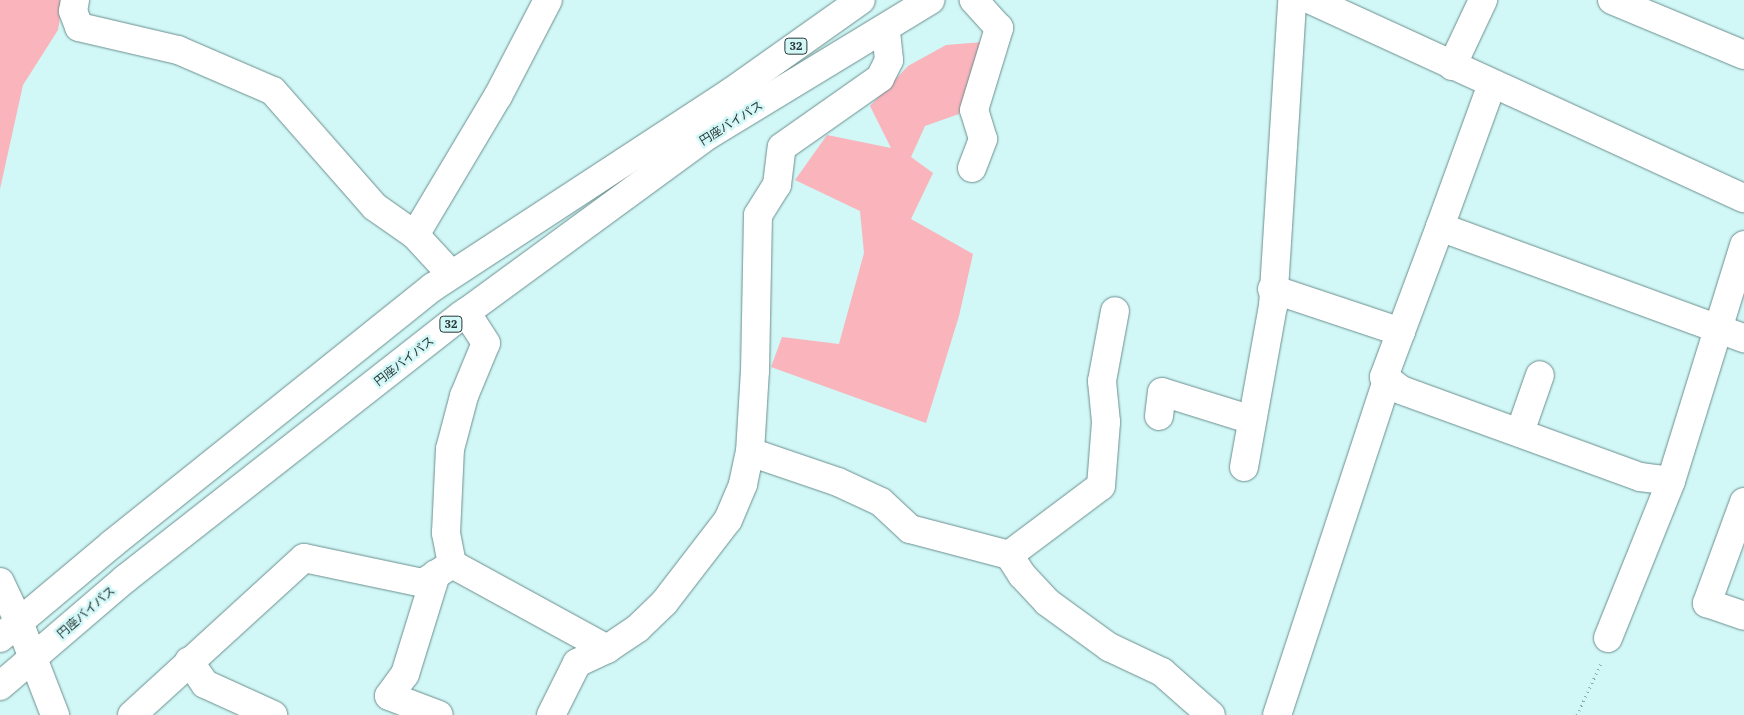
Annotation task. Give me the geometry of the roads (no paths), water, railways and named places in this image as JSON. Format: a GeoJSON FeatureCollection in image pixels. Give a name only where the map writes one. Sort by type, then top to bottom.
{"type":"FeatureCollection","features":[{"type":"Feature","properties":{"kind":"main road"},"geometry":{"type":"LineString","coordinates":[[75,0],[73,11],[79,27],[178,50],[273,91],[375,207],[415,235],[451,274]]}},
{"type":"Feature","properties":{"kind":"main road"},"geometry":{"type":"LineString","coordinates":[[415,235],[498,96],[548,0]]}},
{"type":"Feature","properties":{"kind":"main road","name":"円座バイパス"},"geometry":{"type":"LineString","coordinates":[[0,686],[125,579],[466,312],[710,134],[886,29],[930,0]]}},
{"type":"Feature","properties":{"kind":"main road"},"geometry":{"type":"LineString","coordinates":[[972,168],[983,139],[974,110],[999,28],[974,0]]}},
{"type":"Feature","properties":{"kind":"main road"},"geometry":{"type":"LineString","coordinates":[[1244,467],[1272,306],[1292,0]]}},
{"type":"Feature","properties":{"kind":"main road"},"geometry":{"type":"LineString","coordinates":[[1311,0],[1744,198]]}},
{"type":"Feature","properties":{"kind":"main road"},"geometry":{"type":"LineString","coordinates":[[1452,66],[1483,0]]}},
{"type":"Feature","properties":{"kind":"main road"},"geometry":{"type":"LineString","coordinates":[[1612,0],[1744,55]]}},
{"type":"Feature","properties":{"kind":"main road","name":"円座バイパス"},"geometry":{"type":"LineString","coordinates":[[10,630],[112,544],[451,274],[731,92],[852,3]]}},
{"type":"Feature","properties":{"kind":"main road"},"geometry":{"type":"LineString","coordinates":[[550,715],[577,663],[607,649],[638,628],[664,603],[728,520],[743,484],[750,452],[756,371],[758,215],[777,184],[782,147],[880,78],[889,60],[886,29]]}},
{"type":"Feature","properties":{"kind":"main road"},"geometry":{"type":"LineString","coordinates":[[1492,84],[1384,378],[1400,390],[1640,477],[1671,481]]}},
{"type":"Feature","properties":{"kind":"main road"},"geometry":{"type":"LineString","coordinates":[[1440,227],[1744,338]]}},
{"type":"Feature","properties":{"kind":"main road"},"geometry":{"type":"LineString","coordinates":[[1608,638],[1671,481],[1744,245]]}},
{"type":"Feature","properties":{"kind":"main road"},"geometry":{"type":"LineString","coordinates":[[1272,289],[1401,332]]}},
{"type":"Feature","properties":{"kind":"main road"},"geometry":{"type":"LineString","coordinates":[[1009,555],[1101,486],[1106,422],[1102,381],[1115,311]]}},
{"type":"Feature","properties":{"kind":"main road"},"geometry":{"type":"LineString","coordinates":[[439,715],[389,696],[405,674],[444,569],[450,449],[464,396],[486,343],[466,312]]}},
{"type":"Feature","properties":{"kind":"main road"},"geometry":{"type":"LineString","coordinates":[[1520,432],[1540,375]]}},
{"type":"Feature","properties":{"kind":"main road"},"geometry":{"type":"LineString","coordinates":[[1277,715],[1387,380]]}},
{"type":"Feature","properties":{"kind":"main road"},"geometry":{"type":"LineString","coordinates":[[1159,416],[1162,392],[1252,420]]}},
{"type":"Feature","properties":{"kind":"main road"},"geometry":{"type":"LineString","coordinates":[[750,452],[838,482],[881,502],[910,529],[1009,555],[1022,575],[1047,602],[1109,647],[1162,672],[1211,715]]}},
{"type":"Feature","properties":{"kind":"main road"},"geometry":{"type":"LineString","coordinates":[[1744,502],[1738,540],[1707,603],[1744,616]]}},
{"type":"Feature","properties":{"kind":"main road"},"geometry":{"type":"LineString","coordinates":[[132,715],[304,558],[423,583],[444,569]]}},
{"type":"Feature","properties":{"kind":"main road"},"geometry":{"type":"LineString","coordinates":[[444,569],[607,649]]}},
{"type":"Feature","properties":{"kind":"main road"},"geometry":{"type":"LineString","coordinates":[[0,582],[10,630],[34,658],[55,715]]}},
{"type":"Feature","properties":{"kind":"main road"},"geometry":{"type":"LineString","coordinates":[[189,661],[205,684],[273,715]]}}]}
